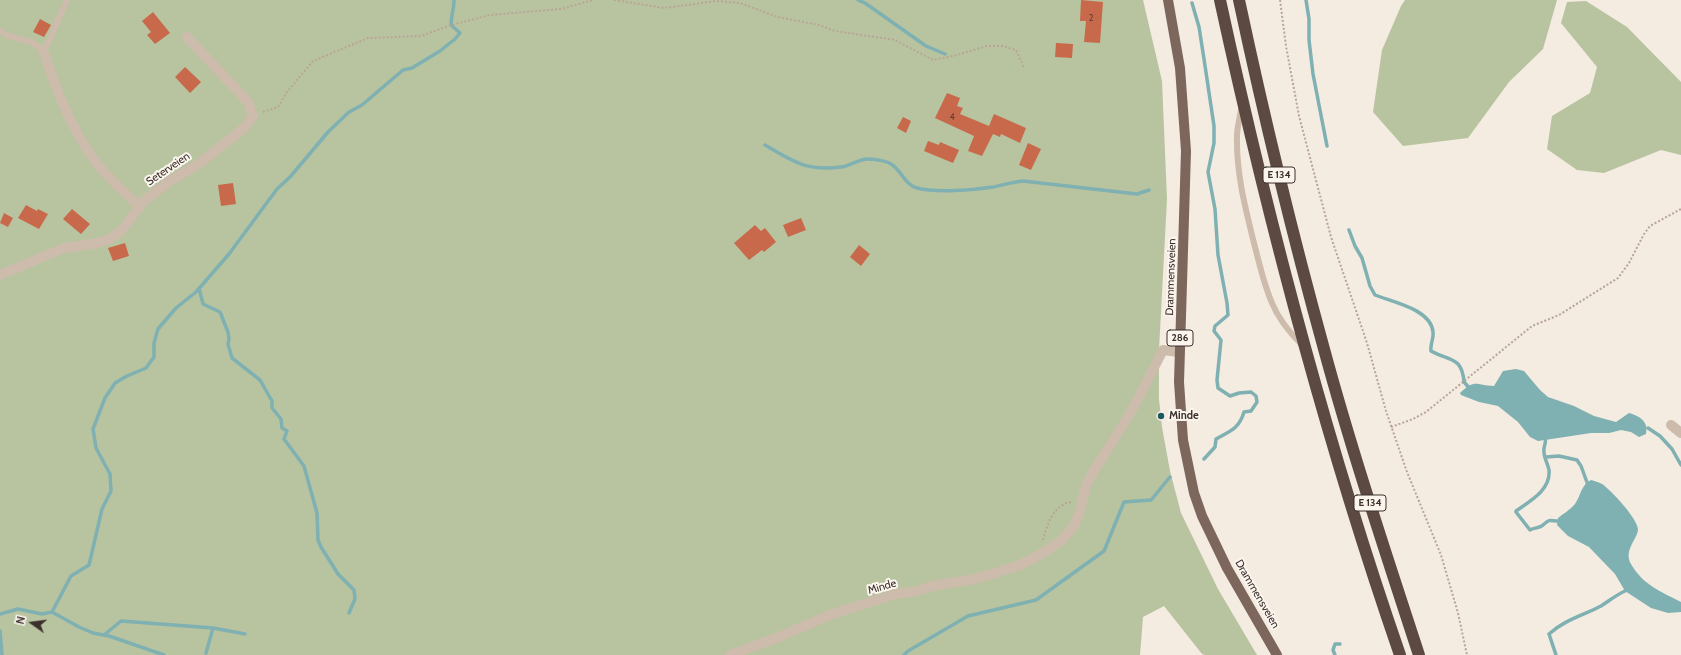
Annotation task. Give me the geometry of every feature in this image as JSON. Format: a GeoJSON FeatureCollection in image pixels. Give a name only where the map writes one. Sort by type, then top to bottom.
{"type":"FeatureCollection","features":[{"type":"Feature","properties":{"kind":"highway","name":"E 134"},"geometry":{"type":"LineString","coordinates":[[1220,0],[1242,101],[1271,221],[1305,349],[1366,551],[1400,655]]}},
{"type":"Feature","properties":{"kind":"highway","name":"E 134"},"geometry":{"type":"LineString","coordinates":[[1239,0],[1276,164],[1324,350],[1364,485],[1419,655]]}},
{"type":"Feature","properties":{"kind":"main road","name":"Drammensveien"},"geometry":{"type":"LineString","coordinates":[[1168,0],[1180,68],[1186,150],[1184,259],[1179,352],[1179,407],[1183,440],[1194,493],[1213,542],[1277,655]]}},
{"type":"Feature","properties":{"kind":"street"},"geometry":{"type":"LineString","coordinates":[[187,37],[248,102],[253,116]]}},
{"type":"Feature","properties":{"kind":"street"},"geometry":{"type":"LineString","coordinates":[[43,50],[59,97],[79,137],[94,160],[139,207]]}},
{"type":"Feature","properties":{"kind":"street","name":"Seterveien"},"geometry":{"type":"LineString","coordinates":[[0,275],[64,248],[89,245],[110,238],[122,230],[139,207],[158,189],[200,163],[221,147],[244,128],[253,116]]}},
{"type":"Feature","properties":{"kind":"street","name":"Minde"},"geometry":{"type":"LineString","coordinates":[[730,655],[779,637],[832,614],[896,594],[975,579],[1020,565],[1043,553],[1061,541],[1074,526],[1080,511],[1086,485],[1131,412],[1163,350],[1179,352]]}},
{"type":"Feature","properties":{"kind":"street"},"geometry":{"type":"LineString","coordinates":[[1671,425],[1681,433]]}},
{"type":"Feature","properties":{"kind":"lane"},"geometry":{"type":"LineString","coordinates":[[0,31],[31,42],[43,50],[48,43],[67,0]]}},
{"type":"Feature","properties":{"kind":"lane"},"geometry":{"type":"LineString","coordinates":[[1242,101],[1237,134],[1237,163],[1242,197],[1265,285],[1272,304],[1296,340],[1305,349]]}},
{"type":"Feature","properties":{"kind":"path"},"geometry":{"type":"LineString","coordinates":[[253,116],[278,107],[287,92],[313,61],[368,38],[421,36],[451,25],[490,15],[561,9],[593,0]]}},
{"type":"Feature","properties":{"kind":"path"},"geometry":{"type":"LineString","coordinates":[[614,0],[664,8],[717,0],[740,3],[778,17],[819,25],[835,32],[894,40],[933,60],[957,55],[986,46],[1002,46],[1016,50],[1024,68]]}},
{"type":"Feature","properties":{"kind":"path"},"geometry":{"type":"LineString","coordinates":[[1280,0],[1286,46],[1299,116],[1331,237],[1367,343],[1391,427],[1407,472],[1441,555],[1458,613],[1467,655]]}},
{"type":"Feature","properties":{"kind":"path"},"geometry":{"type":"LineString","coordinates":[[1391,427],[1412,420],[1426,412],[1532,326],[1559,315],[1618,278],[1629,264],[1644,234],[1650,226],[1681,209]]}},
{"type":"Feature","properties":{"kind":"path"},"geometry":{"type":"LineString","coordinates":[[1043,553],[1041,546],[1047,525],[1056,509],[1069,502],[1082,502]]}},
{"type":"Feature","properties":{"kind":"green space"},"geometry":{"type":"Polygon","coordinates":[[[0,0],[1143,0],[1162,81],[1167,199],[1159,350],[1159,399],[1162,427],[1170,471],[1181,513],[1218,589],[1257,655],[1202,654],[1164,606],[1143,617],[1140,655],[0,655],[0,0]]]}},
{"type":"Feature","properties":{"kind":"green space"},"geometry":{"type":"Polygon","coordinates":[[[1405,0],[1557,0],[1543,49],[1509,82],[1468,138],[1403,146],[1373,112],[1382,50],[1405,0]]]}},
{"type":"Feature","properties":{"kind":"green space"},"geometry":{"type":"Polygon","coordinates":[[[1586,1],[1627,27],[1681,82],[1681,155],[1661,150],[1604,173],[1577,170],[1547,149],[1552,116],[1590,93],[1597,67],[1561,23],[1567,2],[1586,1]]]}},
{"type":"Feature","properties":{"kind":"water"},"geometry":{"type":"Polygon","coordinates":[[[1516,369],[1524,371],[1548,397],[1574,406],[1594,416],[1616,422],[1629,413],[1636,416],[1645,422],[1647,429],[1646,434],[1639,437],[1631,432],[1621,430],[1609,433],[1591,433],[1538,441],[1530,437],[1518,422],[1498,406],[1479,402],[1461,395],[1460,393],[1465,388],[1473,384],[1494,386],[1503,371],[1516,369]]]}},
{"type":"Feature","properties":{"kind":"water"},"geometry":{"type":"Polygon","coordinates":[[[1591,480],[1602,484],[1611,492],[1629,512],[1637,524],[1637,533],[1629,554],[1631,564],[1641,577],[1653,587],[1681,602],[1681,612],[1668,613],[1651,608],[1625,591],[1615,574],[1589,547],[1568,536],[1557,525],[1558,518],[1575,504],[1583,487],[1591,480]]]}},
{"type":"Feature","properties":{"kind":"building"},"geometry":{"type":"Polygon","coordinates":[[[1081,0],[1103,2],[1100,43],[1084,42],[1086,21],[1080,21],[1081,0]]]}},
{"type":"Feature","properties":{"kind":"building"},"geometry":{"type":"Polygon","coordinates":[[[153,12],[170,33],[155,44],[147,35],[151,32],[142,21],[153,12]]]}},
{"type":"Feature","properties":{"kind":"building"},"geometry":{"type":"Polygon","coordinates":[[[40,19],[51,25],[44,37],[33,32],[40,19]]]}},
{"type":"Feature","properties":{"kind":"building"},"geometry":{"type":"Polygon","coordinates":[[[1056,43],[1073,44],[1072,58],[1055,57],[1056,43]]]}},
{"type":"Feature","properties":{"kind":"building"},"geometry":{"type":"Polygon","coordinates":[[[185,67],[201,82],[190,93],[175,77],[185,67]]]}},
{"type":"Feature","properties":{"kind":"building"},"geometry":{"type":"Polygon","coordinates":[[[947,93],[960,98],[957,106],[963,108],[960,114],[989,126],[994,114],[1026,128],[1020,143],[1001,134],[1000,137],[993,134],[982,156],[968,151],[974,136],[935,118],[947,93]]]}},
{"type":"Feature","properties":{"kind":"building"},"geometry":{"type":"Polygon","coordinates":[[[903,117],[911,121],[906,133],[897,128],[903,117]]]}},
{"type":"Feature","properties":{"kind":"building"},"geometry":{"type":"Polygon","coordinates":[[[928,141],[939,145],[940,142],[959,150],[953,163],[924,151],[928,141]]]}},
{"type":"Feature","properties":{"kind":"building"},"geometry":{"type":"Polygon","coordinates":[[[1028,143],[1041,149],[1031,170],[1019,165],[1028,143]]]}},
{"type":"Feature","properties":{"kind":"building"},"geometry":{"type":"Polygon","coordinates":[[[233,183],[236,204],[221,206],[218,185],[233,183]]]}},
{"type":"Feature","properties":{"kind":"building"},"geometry":{"type":"Polygon","coordinates":[[[26,205],[37,211],[38,209],[48,214],[39,229],[18,218],[26,205]]]}},
{"type":"Feature","properties":{"kind":"building"},"geometry":{"type":"Polygon","coordinates":[[[72,209],[90,224],[81,234],[63,219],[72,209]]]}},
{"type":"Feature","properties":{"kind":"building"},"geometry":{"type":"Polygon","coordinates":[[[4,213],[13,218],[8,227],[0,223],[4,213]]]}},
{"type":"Feature","properties":{"kind":"building"},"geometry":{"type":"Polygon","coordinates":[[[801,218],[806,230],[788,237],[783,225],[801,218]]]}},
{"type":"Feature","properties":{"kind":"building"},"geometry":{"type":"Polygon","coordinates":[[[755,225],[761,231],[765,228],[776,242],[764,252],[762,250],[749,260],[734,243],[755,225]]]}},
{"type":"Feature","properties":{"kind":"building"},"geometry":{"type":"Polygon","coordinates":[[[125,243],[129,256],[113,261],[108,248],[125,243]]]}},
{"type":"Feature","properties":{"kind":"building"},"geometry":{"type":"Polygon","coordinates":[[[859,245],[870,254],[861,266],[850,257],[859,245]]]}},
{"type":"Feature","properties":{"kind":"waterway"},"geometry":{"type":"LineString","coordinates":[[52,612],[71,576],[89,565],[102,509],[111,491],[110,474],[96,448],[93,429],[105,398],[115,383],[146,368],[154,357],[154,343],[158,329],[176,308],[196,292],[229,254],[277,189],[290,177],[328,132],[349,112],[362,105],[403,70],[412,68],[440,51],[455,39],[460,33],[451,25],[454,0]]}},
{"type":"Feature","properties":{"kind":"waterway"},"geometry":{"type":"LineString","coordinates":[[858,0],[865,3],[926,46],[945,54]]}},
{"type":"Feature","properties":{"kind":"waterway"},"geometry":{"type":"LineString","coordinates":[[1306,0],[1313,74],[1327,146]]}},
{"type":"Feature","properties":{"kind":"waterway"},"geometry":{"type":"LineString","coordinates":[[1192,3],[1199,27],[1214,126],[1214,143],[1208,172],[1215,209],[1218,255],[1228,315],[1215,326],[1214,331],[1221,340],[1217,380],[1218,388],[1230,396],[1239,393],[1251,392],[1256,396],[1257,402],[1251,411],[1244,412],[1237,426],[1216,439],[1215,447],[1204,459]]}},
{"type":"Feature","properties":{"kind":"waterway"},"geometry":{"type":"LineString","coordinates":[[765,145],[800,164],[818,168],[841,167],[866,159],[886,162],[898,170],[909,184],[925,190],[944,191],[976,189],[1023,181],[1137,194],[1149,190]]}},
{"type":"Feature","properties":{"kind":"waterway"},"geometry":{"type":"LineString","coordinates":[[1349,230],[1355,246],[1362,258],[1370,286],[1375,295],[1410,308],[1425,318],[1431,324],[1433,332],[1431,351],[1454,360],[1461,368],[1464,382],[1471,390]]}},
{"type":"Feature","properties":{"kind":"waterway"},"geometry":{"type":"LineString","coordinates":[[199,288],[203,304],[220,312],[228,332],[228,344],[232,358],[260,380],[272,401],[272,408],[281,419],[282,428],[287,431],[284,439],[304,466],[317,513],[318,540],[338,574],[354,590],[355,599],[349,613]]}},
{"type":"Feature","properties":{"kind":"waterway"},"geometry":{"type":"LineString","coordinates":[[1648,428],[1660,436],[1672,449],[1681,465]]}},
{"type":"Feature","properties":{"kind":"waterway"},"geometry":{"type":"LineString","coordinates":[[1545,437],[1546,441],[1544,454],[1549,470],[1547,483],[1533,499],[1516,512],[1530,530],[1542,526],[1546,522],[1552,520],[1557,521]]}},
{"type":"Feature","properties":{"kind":"waterway"},"geometry":{"type":"LineString","coordinates":[[1546,457],[1559,456],[1577,460],[1581,466],[1588,485]]}},
{"type":"Feature","properties":{"kind":"waterway"},"geometry":{"type":"LineString","coordinates":[[904,655],[908,651],[968,616],[1036,600],[1104,551],[1124,502],[1151,500],[1170,477]]}},
{"type":"Feature","properties":{"kind":"waterway"},"geometry":{"type":"LineString","coordinates":[[1556,655],[1549,634],[1568,621],[1601,606],[1625,591],[1627,588]]}},
{"type":"Feature","properties":{"kind":"waterway"},"geometry":{"type":"LineString","coordinates":[[0,614],[18,609],[42,614],[52,612],[93,633],[109,636],[164,655]]}},
{"type":"Feature","properties":{"kind":"waterway"},"geometry":{"type":"LineString","coordinates":[[104,635],[121,621],[213,628],[245,634]]}},
{"type":"Feature","properties":{"kind":"waterway"},"geometry":{"type":"LineString","coordinates":[[206,653],[213,628]]}},
{"type":"Feature","properties":{"kind":"waterway"},"geometry":{"type":"LineString","coordinates":[[0,631],[2,655]]}},
{"type":"Feature","properties":{"kind":"waterway"},"geometry":{"type":"LineString","coordinates":[[1335,655],[1333,650],[1335,644],[1340,644]]}},
{"type":"Feature","properties":{"kind":"place","name":"Minde"},"geometry":{"type":"Point","coordinates":[1161,416]}}]}
